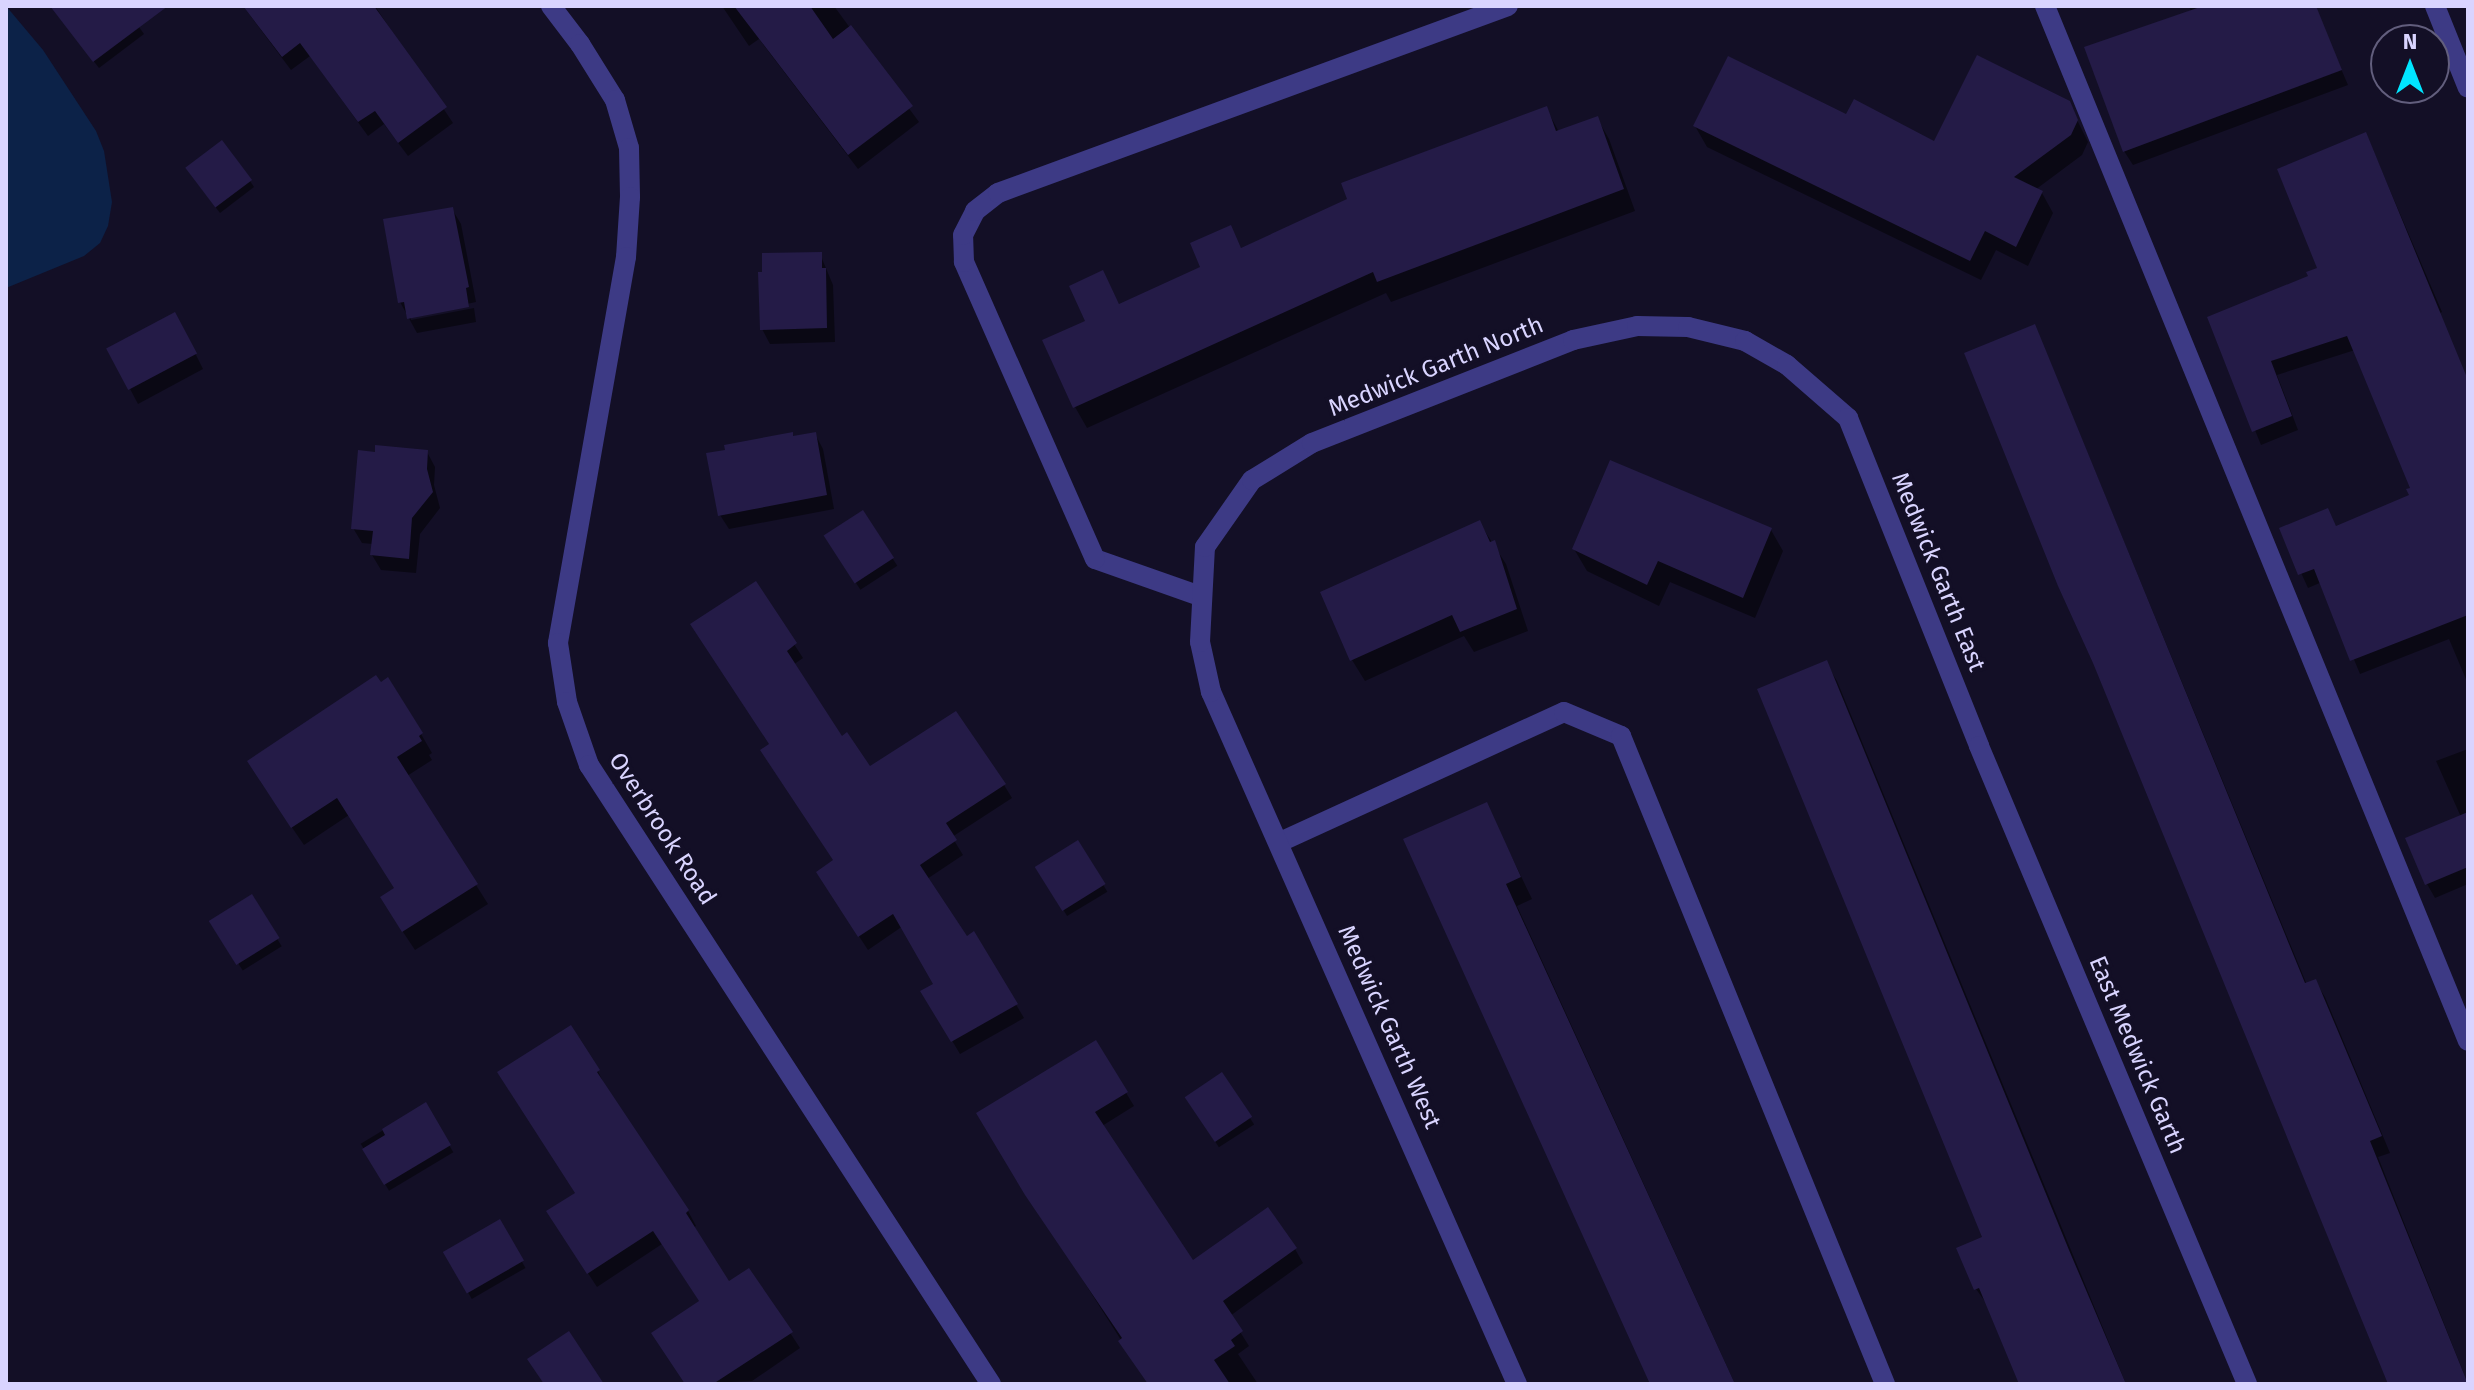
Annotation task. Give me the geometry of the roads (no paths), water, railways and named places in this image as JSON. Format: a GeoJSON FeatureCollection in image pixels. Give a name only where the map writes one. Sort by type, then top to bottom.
{"type":"FeatureCollection","features":[{"type":"Feature","properties":{"kind":"street","name":"Overbrook Road"},"geometry":{"type":"LineString","coordinates":[[551,6],[580,44],[615,100],[629,148],[630,185],[626,257],[558,643],[567,702],[589,765],[991,1384]]}},
{"type":"Feature","properties":{"kind":"street"},"geometry":{"type":"LineString","coordinates":[[1200,596],[1095,559],[964,262],[963,235],[975,211],[998,193],[1508,6]]}},
{"type":"Feature","properties":{"kind":"street"},"geometry":{"type":"LineString","coordinates":[[2045,6],[2468,1041]]}},
{"type":"Feature","properties":{"kind":"street"},"geometry":{"type":"LineString","coordinates":[[2435,6],[2468,88]]}},
{"type":"Feature","properties":{"kind":"street","name":"Medwick Garth North"},"geometry":{"type":"LineString","coordinates":[[1211,692],[1200,642],[1200,596],[1205,547],[1252,480],[1312,443],[1573,340],[1637,326],[1688,327],[1745,341],[1787,365],[1848,418]]}},
{"type":"Feature","properties":{"kind":"street","name":"Medwick Garth East"},"geometry":{"type":"LineString","coordinates":[[1848,418],[1979,746]]}},
{"type":"Feature","properties":{"kind":"street","name":"Medwick Garth West"},"geometry":{"type":"LineString","coordinates":[[1211,692],[1280,842],[1517,1384]]}},
{"type":"Feature","properties":{"kind":"street"},"geometry":{"type":"LineString","coordinates":[[1280,842],[1564,712],[1621,736],[1885,1384]]}},
{"type":"Feature","properties":{"kind":"street","name":"East Medwick Garth"},"geometry":{"type":"LineString","coordinates":[[1979,746],[2247,1384]]}},
{"type":"Feature","properties":{"kind":"water"},"geometry":{"type":"Polygon","coordinates":[[[6,6],[43,50],[96,131],[104,151],[112,202],[108,226],[100,243],[84,256],[6,288],[6,6]]]}}]}
